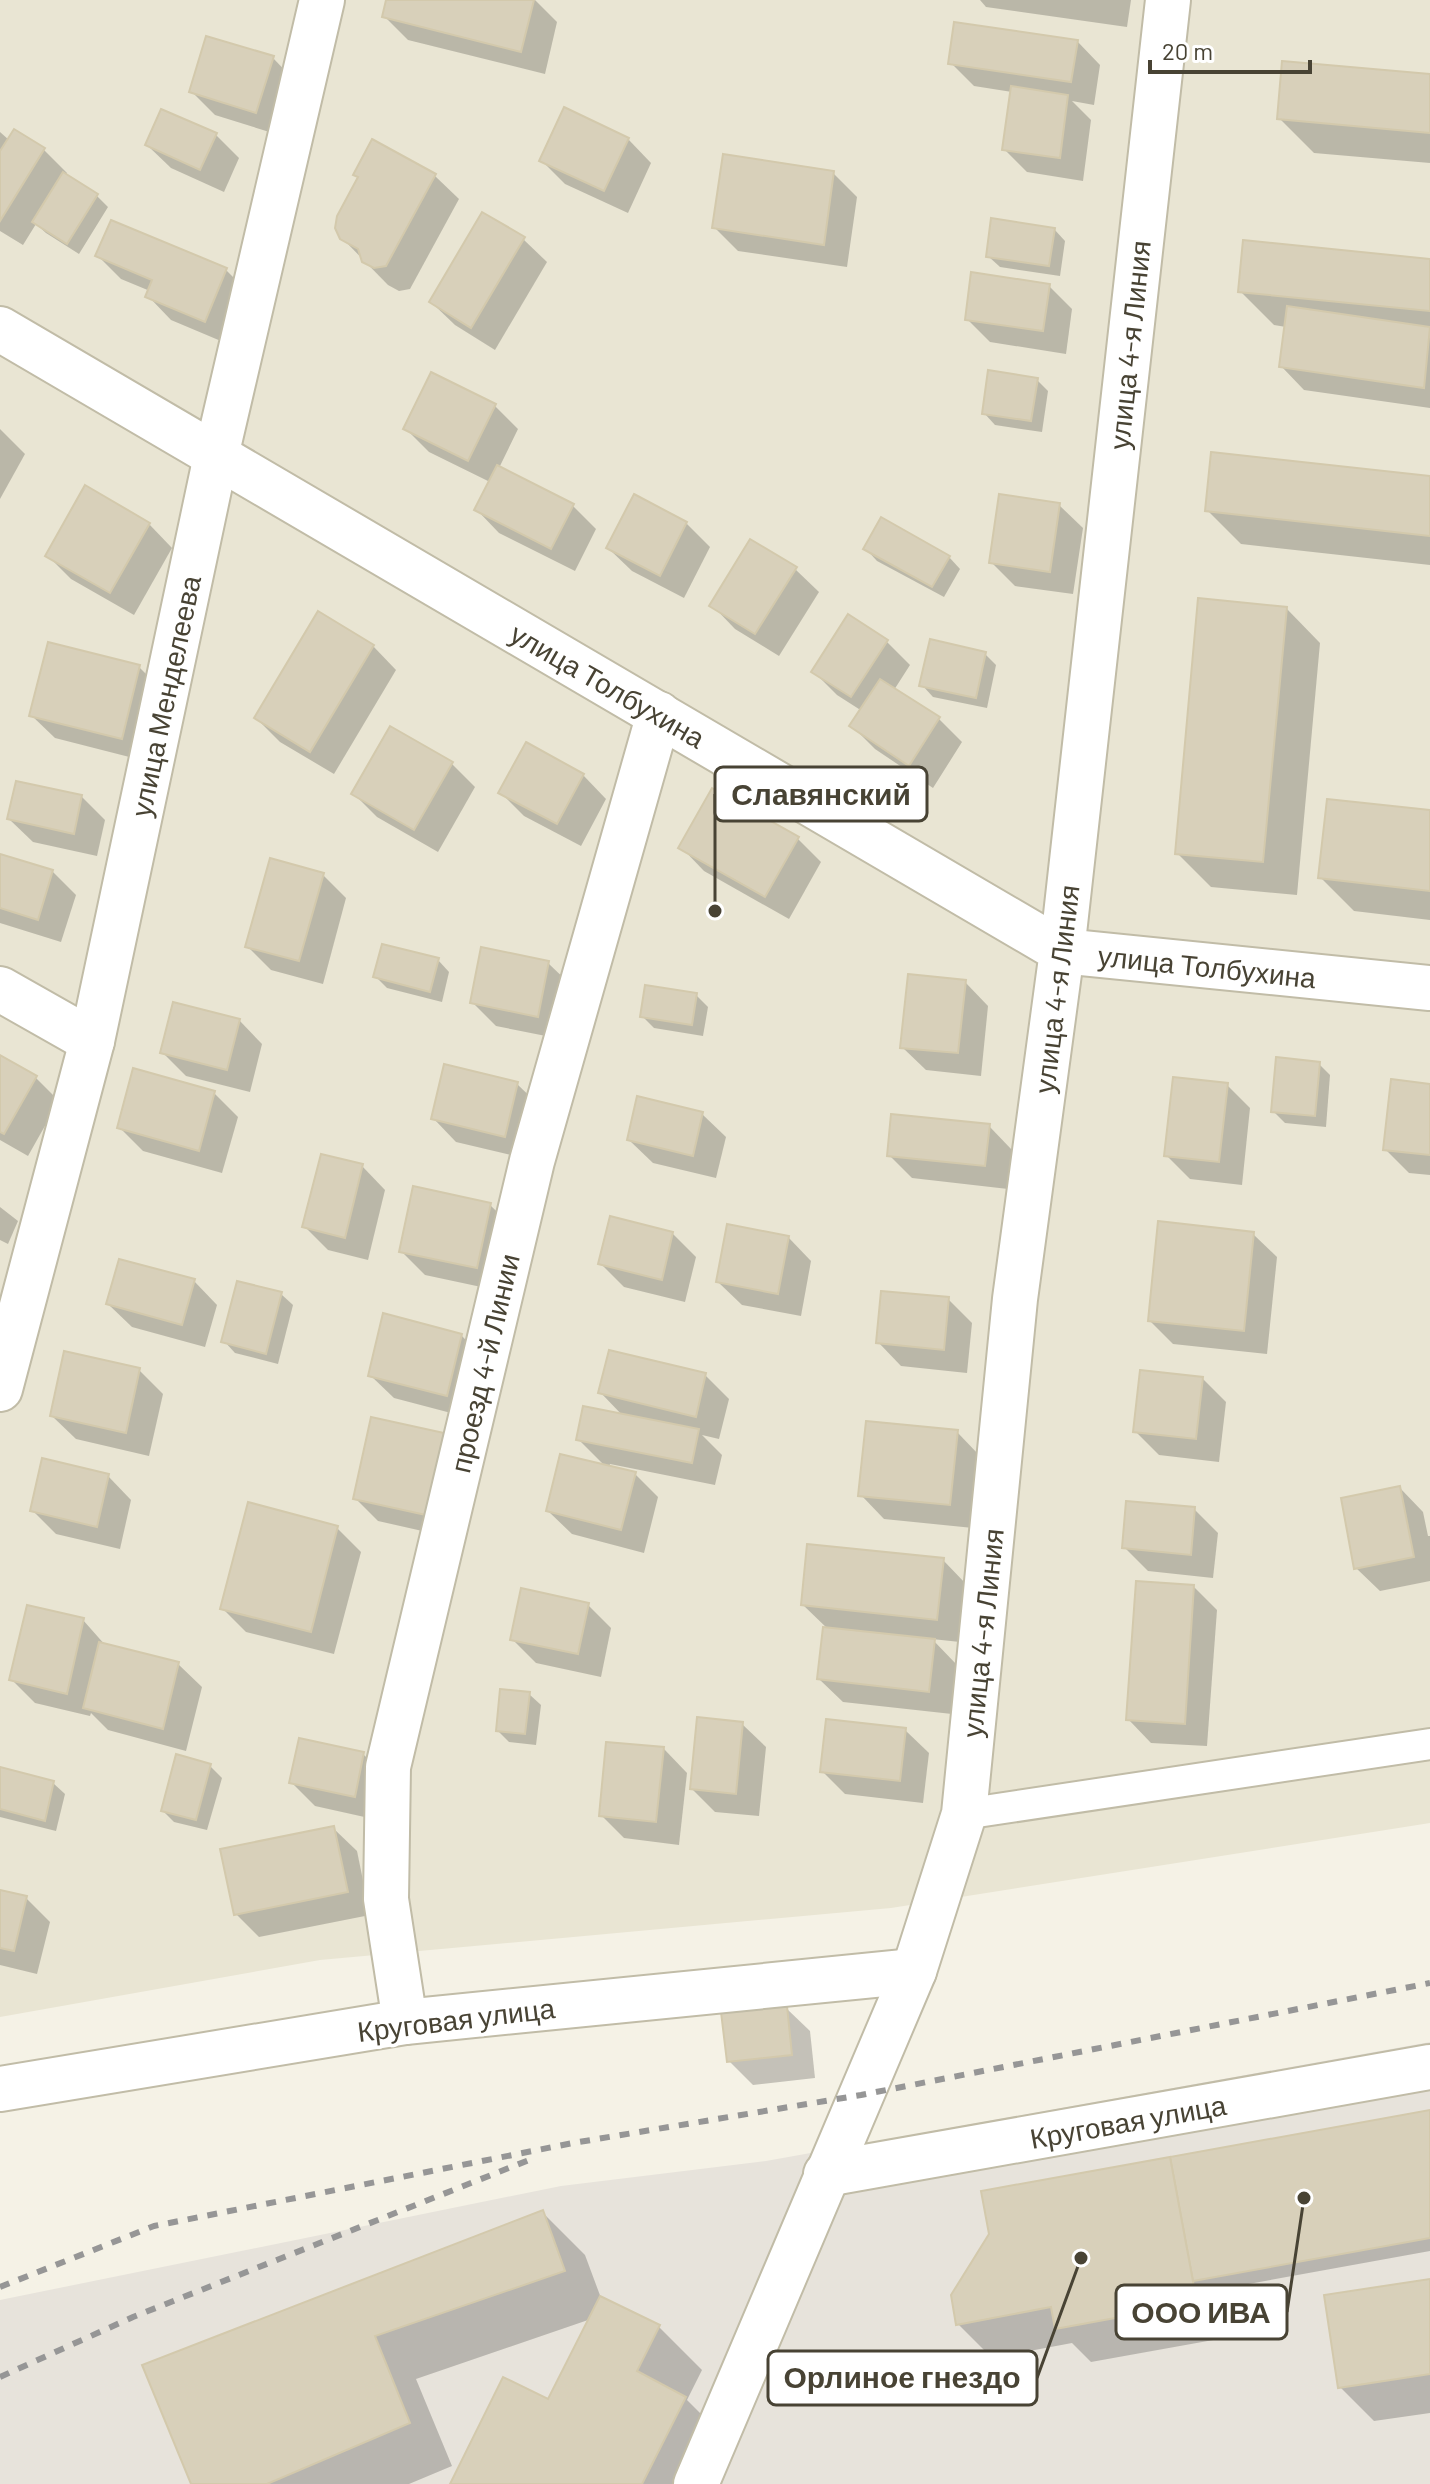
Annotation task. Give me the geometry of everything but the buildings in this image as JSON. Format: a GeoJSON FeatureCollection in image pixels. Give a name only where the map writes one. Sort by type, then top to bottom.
{"type":"FeatureCollection","features":[{"type":"Feature","properties":{"kind":"street","name":"улица Менделеева"},"geometry":{"type":"LineString","coordinates":[[0,1389],[92,1041],[216,456],[322,0]]}},
{"type":"Feature","properties":{"kind":"street","name":"улица 4-я Линия"},"geometry":{"type":"LineString","coordinates":[[696,2484],[914,1971],[964,1814],[1015,1299],[1062,951],[1168,0]]}},
{"type":"Feature","properties":{"kind":"street","name":"улица Толбухина"},"geometry":{"type":"LineString","coordinates":[[0,329],[1062,951],[1430,988]]}},
{"type":"Feature","properties":{"kind":"street","name":"проезд 4-й Линии"},"geometry":{"type":"LineString","coordinates":[[405,2022],[386,1899],[388,1767],[532,1161],[659,714]]}},
{"type":"Feature","properties":{"kind":"street"},"geometry":{"type":"LineString","coordinates":[[0,989],[92,1041]]}},
{"type":"Feature","properties":{"kind":"street","name":"Круговая улица"},"geometry":{"type":"LineString","coordinates":[[0,2089],[405,2022],[914,1971]]}},
{"type":"Feature","properties":{"kind":"street","name":"Круговая улица"},"geometry":{"type":"LineString","coordinates":[[826,2174],[1430,2067]]}},
{"type":"Feature","properties":{"kind":"lane"},"geometry":{"type":"LineString","coordinates":[[964,1814],[1430,1744]]}},
{"type":"Feature","properties":{"kind":"shaded area"},"geometry":{"type":"Polygon","coordinates":[[[0,0],[1430,0],[1430,1823],[891,1908],[320,1960],[0,2017],[0,0]]]}},
{"type":"Feature","properties":{"kind":"shaded area"},"geometry":{"type":"Polygon","coordinates":[[[1430,2042],[1430,2484],[0,2484],[0,2300],[561,2186],[766,2161],[1430,2042]]]}},
{"type":"Feature","properties":{"kind":"railway"},"geometry":{"type":"LineString","coordinates":[[0,2287],[154,2226],[573,2143],[861,2095],[1430,1983]]}},
{"type":"Feature","properties":{"kind":"railway"},"geometry":{"type":"LineString","coordinates":[[0,2377],[133,2317],[529,2160]]}},
{"type":"Feature","properties":{"kind":"place","name":"Славянский"},"geometry":{"type":"Point","coordinates":[715,911]}},
{"type":"Feature","properties":{"kind":"place","name":"ООО ИВА"},"geometry":{"type":"Point","coordinates":[1304,2198]}},
{"type":"Feature","properties":{"kind":"place","name":"Орлиное гнездо"},"geometry":{"type":"Point","coordinates":[1081,2258]}}]}
